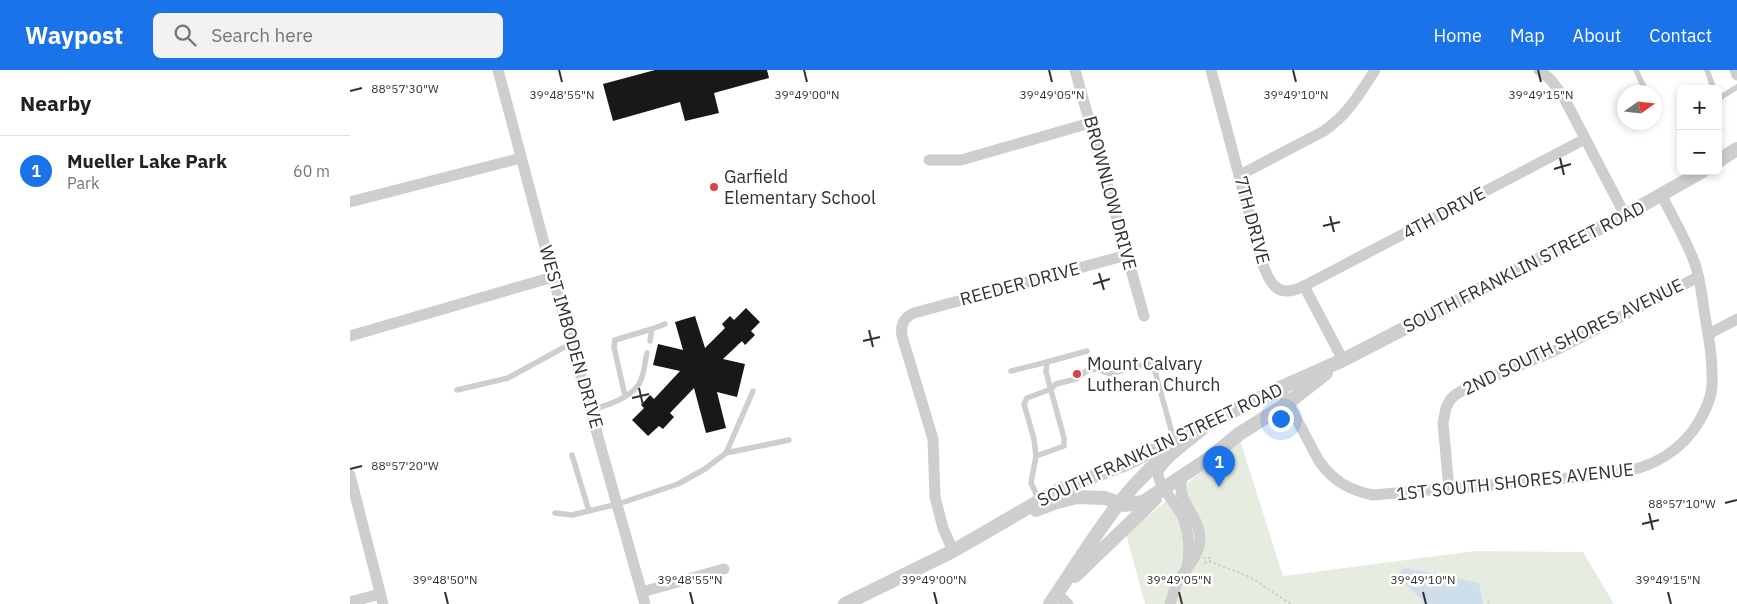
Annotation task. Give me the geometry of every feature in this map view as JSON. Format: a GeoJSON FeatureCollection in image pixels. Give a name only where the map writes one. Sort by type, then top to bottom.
{"type":"FeatureCollection","features":[{"type":"Feature","properties":{"kind":"street","name":"WEST IMBODEN DRIVE"},"geometry":{"type":"LineString","coordinates":[[498,70],[553,278],[645,604]]}},
{"type":"Feature","properties":{"kind":"street","name":"BROWNLOW DRIVE"},"geometry":{"type":"LineString","coordinates":[[1075,70],[1144,316]]}},
{"type":"Feature","properties":{"kind":"street","name":"7TH DRIVE"},"geometry":{"type":"LineString","coordinates":[[1212,70],[1262,262],[1268,277],[1272,284],[1281,291],[1292,291],[1304,286]]}},
{"type":"Feature","properties":{"kind":"street"},"geometry":{"type":"LineString","coordinates":[[1240,175],[1324,132],[1332,126],[1351,107],[1375,70]]}},
{"type":"Feature","properties":{"kind":"street"},"geometry":{"type":"LineString","coordinates":[[1539,70],[1557,87],[1625,215]]}},
{"type":"Feature","properties":{"kind":"street"},"geometry":{"type":"LineString","coordinates":[[1735,70],[1737,75]]}},
{"type":"Feature","properties":{"kind":"street"},"geometry":{"type":"LineString","coordinates":[[929,160],[960,160],[1090,123]]}},
{"type":"Feature","properties":{"kind":"street","name":"4TH DRIVE"},"geometry":{"type":"LineString","coordinates":[[1304,286],[1585,139]]}},
{"type":"Feature","properties":{"kind":"street"},"geometry":{"type":"LineString","coordinates":[[1722,159],[1737,149]]}},
{"type":"Feature","properties":{"kind":"street"},"geometry":{"type":"LineString","coordinates":[[350,202],[521,158]]}},
{"type":"Feature","properties":{"kind":"street","name":"SOUTH FRANKLIN STREET ROAD"},"geometry":{"type":"LineString","coordinates":[[981,536],[1039,500],[1075,482],[1124,465],[1217,418],[1343,360],[1662,196],[1696,175]]}},
{"type":"Feature","properties":{"kind":"street","name":"1ST SOUTH SHORES AVENUE"},"geometry":{"type":"LineString","coordinates":[[1280,388],[1319,461],[1327,472],[1345,486],[1364,493],[1382,496],[1614,474],[1643,468],[1665,458],[1690,435],[1710,400],[1712,367],[1698,277],[1692,255],[1662,196]]}},
{"type":"Feature","properties":{"kind":"street","name":"REEDER DRIVE"},"geometry":{"type":"LineString","coordinates":[[953,550],[943,528],[935,496],[933,439],[902,333],[904,321],[914,313],[1126,255]]}},
{"type":"Feature","properties":{"kind":"street","name":"2ND SOUTH SHORES AVENUE"},"geometry":{"type":"LineString","coordinates":[[1448,489],[1443,423],[1446,408],[1455,395],[1470,386],[1552,352],[1698,277]]}},
{"type":"Feature","properties":{"kind":"street"},"geometry":{"type":"LineString","coordinates":[[350,336],[553,278]]}},
{"type":"Feature","properties":{"kind":"street"},"geometry":{"type":"LineString","coordinates":[[1304,286],[1343,360]]}},
{"type":"Feature","properties":{"kind":"street"},"geometry":{"type":"LineString","coordinates":[[1708,334],[1737,320]]}},
{"type":"Feature","properties":{"kind":"street","name":"SOUTH FRANKLIN STREET ROAD"},"geometry":{"type":"LineString","coordinates":[[846,604],[981,536],[1060,501],[1076,497],[1097,497],[1125,505],[1138,504],[1151,498],[1211,457],[1239,434],[1288,403],[1343,360]]}},
{"type":"Feature","properties":{"kind":"street"},"geometry":{"type":"LineString","coordinates":[[1187,566],[1189,544],[1185,521],[1179,508],[1158,479],[1158,474],[1162,465],[1217,418]]}},
{"type":"Feature","properties":{"kind":"street"},"geometry":{"type":"LineString","coordinates":[[1054,599],[1104,523],[1136,481],[1162,457],[1217,418]]}},
{"type":"Feature","properties":{"kind":"street"},"geometry":{"type":"LineString","coordinates":[[350,475],[382,599],[350,602]]}},
{"type":"Feature","properties":{"kind":"street"},"geometry":{"type":"LineString","coordinates":[[1170,604],[1176,585],[1198,549],[1200,537],[1195,519],[1181,495],[1180,485],[1184,476]]}},
{"type":"Feature","properties":{"kind":"street"},"geometry":{"type":"LineString","coordinates":[[1054,599],[1164,489]]}},
{"type":"Feature","properties":{"kind":"street"},"geometry":{"type":"LineString","coordinates":[[1097,497],[1106,508],[1104,523]]}},
{"type":"Feature","properties":{"kind":"street"},"geometry":{"type":"LineString","coordinates":[[642,592],[724,569]]}},
{"type":"Feature","properties":{"kind":"street"},"geometry":{"type":"LineString","coordinates":[[1054,599],[1068,604]]}},
{"type":"Feature","properties":{"kind":"lane"},"geometry":{"type":"LineString","coordinates":[[1636,70],[1643,85]]}},
{"type":"Feature","properties":{"kind":"lane"},"geometry":{"type":"LineString","coordinates":[[1707,70],[1711,85]]}},
{"type":"Feature","properties":{"kind":"lane"},"geometry":{"type":"LineString","coordinates":[[1722,96],[1737,87]]}},
{"type":"Feature","properties":{"kind":"lane"},"geometry":{"type":"LineString","coordinates":[[625,396],[614,347],[615,340],[665,324]]}},
{"type":"Feature","properties":{"kind":"lane"},"geometry":{"type":"LineString","coordinates":[[650,340],[652,329]]}},
{"type":"Feature","properties":{"kind":"lane"},"geometry":{"type":"LineString","coordinates":[[457,390],[508,378],[572,343]]}},
{"type":"Feature","properties":{"kind":"lane"},"geometry":{"type":"LineString","coordinates":[[1012,371],[1087,351]]}},
{"type":"Feature","properties":{"kind":"lane"},"geometry":{"type":"LineString","coordinates":[[591,410],[614,403],[639,383],[647,353]]}},
{"type":"Feature","properties":{"kind":"lane"},"geometry":{"type":"LineString","coordinates":[[1036,456],[1064,446],[1064,438],[1046,372],[1047,362]]}},
{"type":"Feature","properties":{"kind":"lane"},"geometry":{"type":"LineString","coordinates":[[1039,500],[1031,483],[1036,456],[1034,439],[1024,404],[1027,398],[1051,389],[1056,384],[1076,379],[1088,370],[1098,369],[1110,374],[1149,363],[1154,368],[1174,440]]}},
{"type":"Feature","properties":{"kind":"lane"},"geometry":{"type":"LineString","coordinates":[[726,453],[753,391]]}},
{"type":"Feature","properties":{"kind":"lane"},"geometry":{"type":"LineString","coordinates":[[555,513],[572,515],[618,504],[678,484],[705,469],[726,453],[789,440]]}},
{"type":"Feature","properties":{"kind":"lane"},"geometry":{"type":"LineString","coordinates":[[572,455],[589,511]]}},
{"type":"Feature","properties":{"kind":"path"},"geometry":{"type":"LineString","coordinates":[[1209,561],[1250,577],[1291,604]]}},
{"type":"Feature","properties":{"kind":"shaded area"},"geometry":{"type":"Polygon","coordinates":[[[1240,440],[1283,576],[1475,551],[1583,552],[1614,604],[1145,604],[1126,534],[1240,440]]]}},
{"type":"Feature","properties":{"kind":"water"},"geometry":{"type":"Polygon","coordinates":[[[1406,568],[1479,583],[1483,604],[1424,604],[1399,578],[1399,572],[1406,568]]]}},
{"type":"Feature","properties":{"kind":"building"},"geometry":{"type":"Polygon","coordinates":[[[655,70],[767,70],[769,78],[714,93],[719,113],[685,121],[680,102],[613,121],[603,84],[655,70]]]}},
{"type":"Feature","properties":{"kind":"building"},"geometry":{"type":"Polygon","coordinates":[[[746,308],[760,322],[751,331],[755,335],[745,345],[742,341],[723,359],[745,364],[737,397],[717,392],[726,428],[706,433],[694,388],[670,413],[674,417],[663,429],[659,426],[648,436],[632,420],[644,408],[641,405],[650,395],[654,399],[680,371],[653,365],[658,344],[683,350],[675,322],[695,316],[705,348],[725,328],[722,324],[730,316],[734,320],[746,308]]]}},
{"type":"Feature","properties":{"kind":"place","name":"Garfield Elementary School"},"geometry":{"type":"Point","coordinates":[714,187]}},
{"type":"Feature","properties":{"kind":"place","name":"Mount Calvary Lutheran Church"},"geometry":{"type":"Point","coordinates":[1077,374]}},
{"type":"Feature","properties":{"kind":"place","name":"Mueller Lake Park"},"geometry":{"type":"Point","coordinates":[1219,487]}}]}
